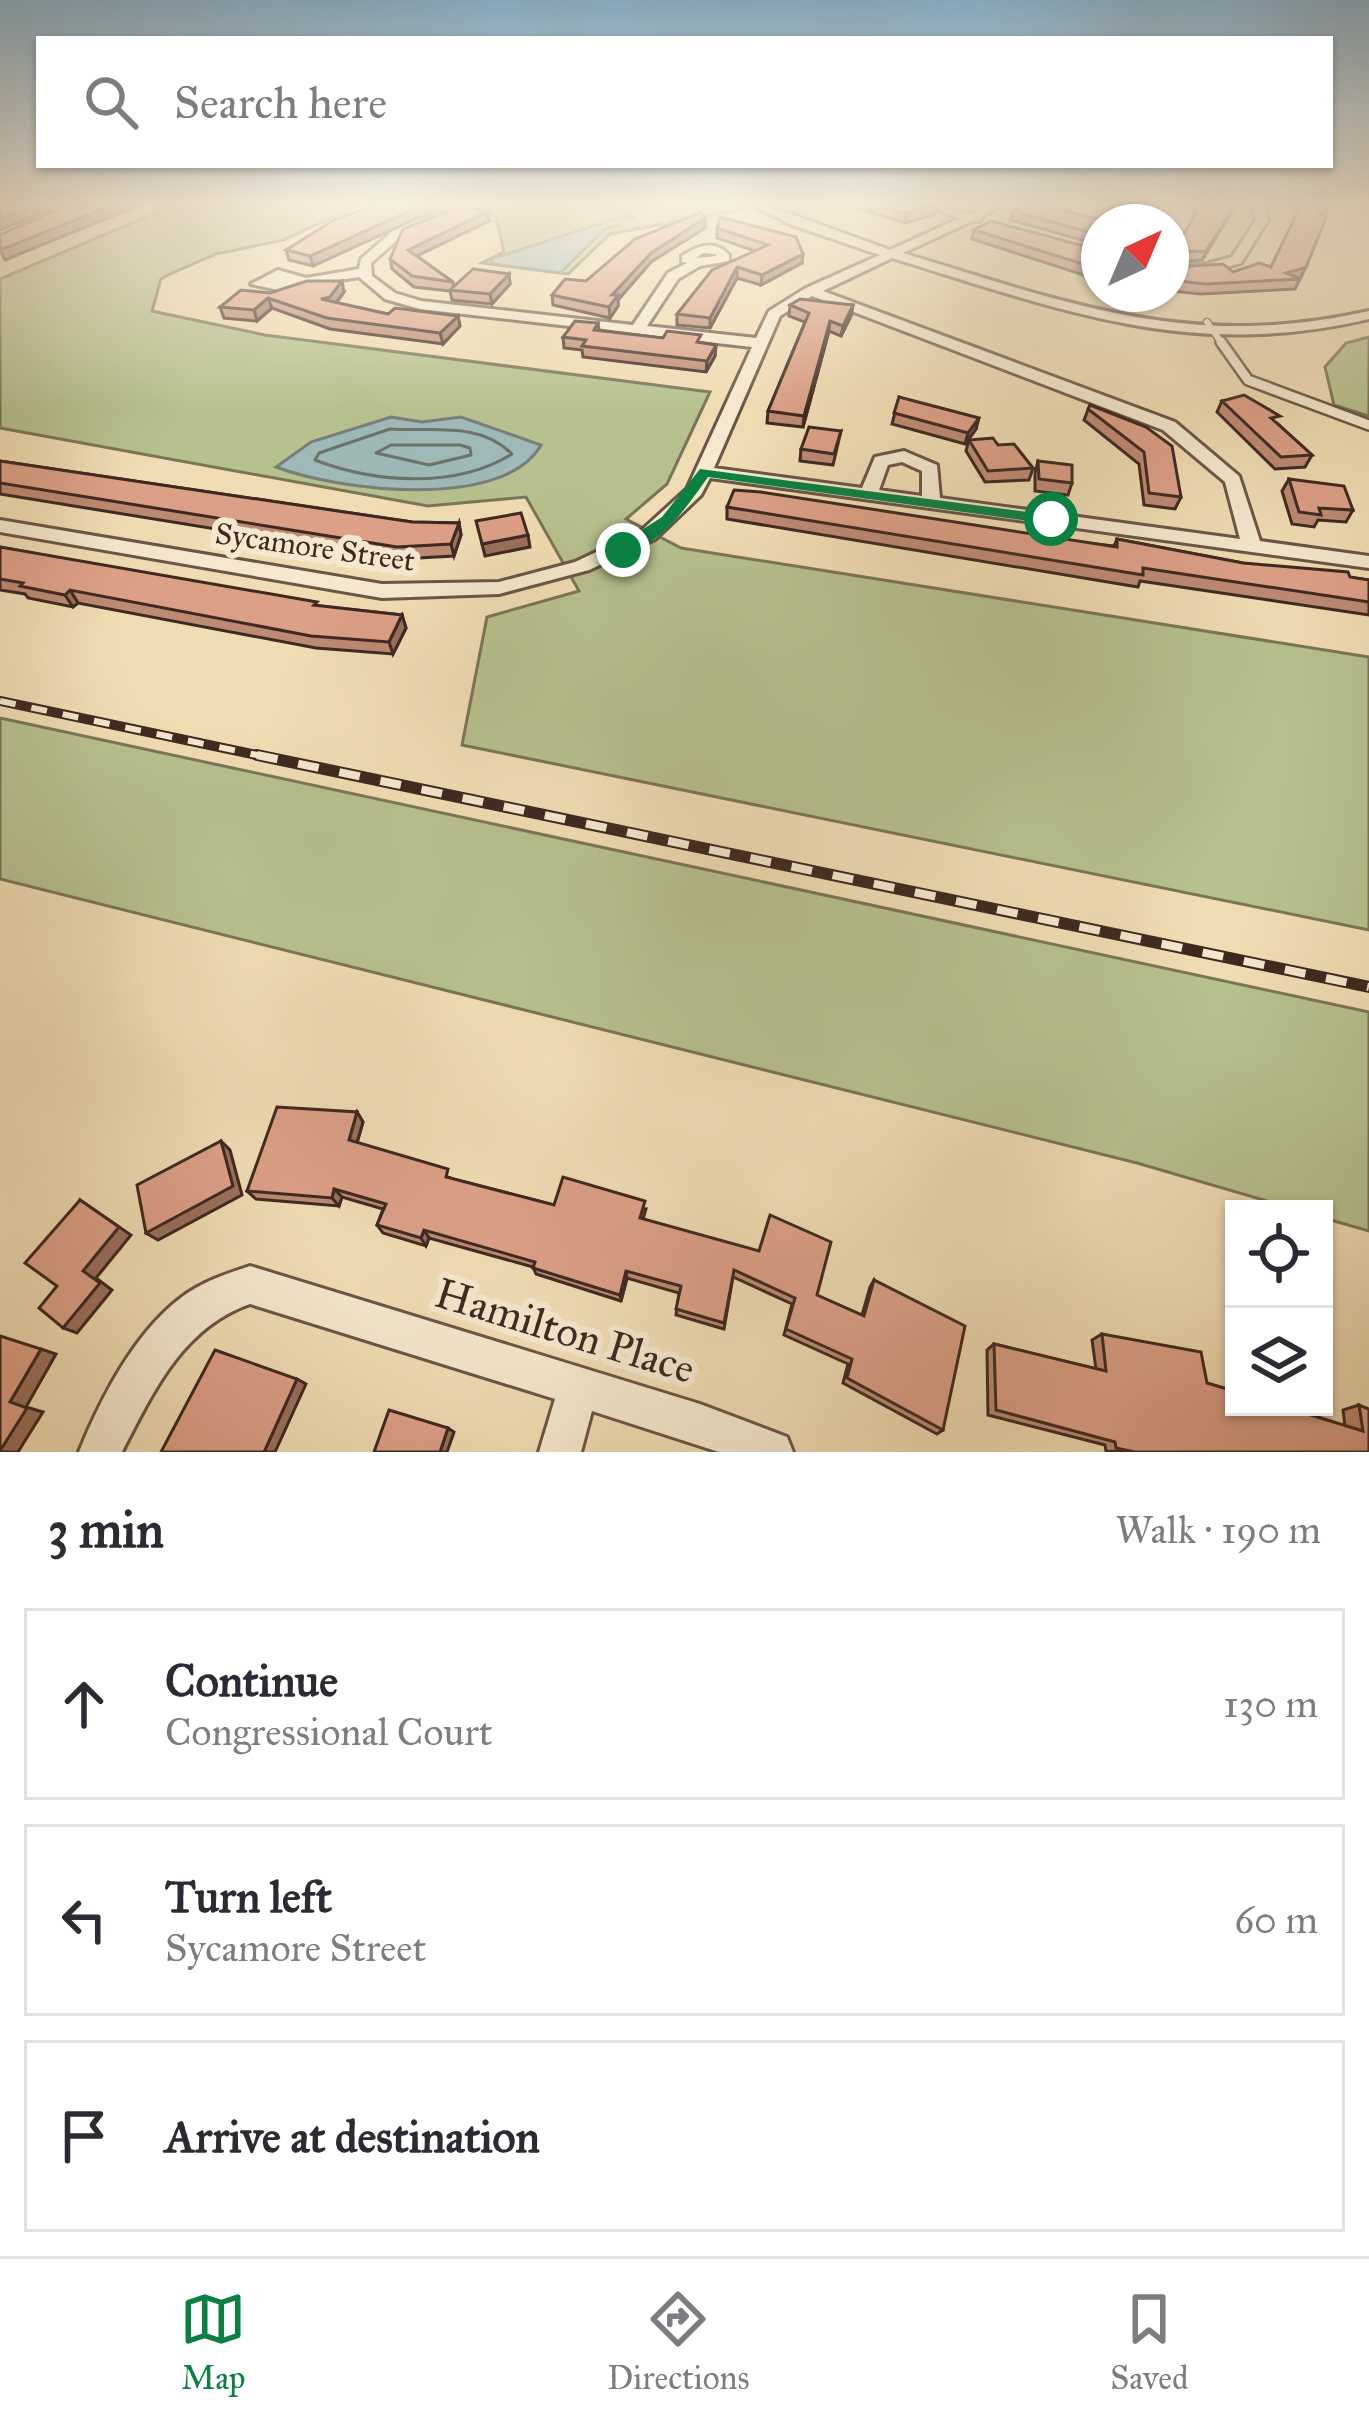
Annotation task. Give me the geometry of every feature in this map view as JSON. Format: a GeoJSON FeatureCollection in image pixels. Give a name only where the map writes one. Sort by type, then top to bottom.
{"type":"FeatureCollection","features":[{"type":"Feature","properties":{"kind":"street"},"geometry":{"type":"LineString","coordinates":[[300,279],[357,273]]}},
{"type":"Feature","properties":{"kind":"street"},"geometry":{"type":"LineString","coordinates":[[365,273],[390,296],[420,305],[759,343]]}},
{"type":"Feature","properties":{"kind":"street"},"geometry":{"type":"LineString","coordinates":[[637,330],[679,273]]}},
{"type":"Feature","properties":{"kind":"street","name":"Sycamore Street"},"geometry":{"type":"LineString","coordinates":[[0,526],[382,591],[467,591],[534,581],[623,550],[668,520],[705,472],[774,314],[850,273]]}},
{"type":"Feature","properties":{"kind":"street"},"geometry":{"type":"LineString","coordinates":[[960,273],[1062,308],[1210,326],[1313,328],[1369,315]]}},
{"type":"Feature","properties":{"kind":"street"},"geometry":{"type":"LineString","coordinates":[[811,291],[1169,426],[1219,463],[1233,480],[1252,546]]}},
{"type":"Feature","properties":{"kind":"street"},"geometry":{"type":"LineString","coordinates":[[1210,326],[1307,317],[1369,299]]}},
{"type":"Feature","properties":{"kind":"street"},"geometry":{"type":"LineString","coordinates":[[868,494],[881,461],[904,456],[931,469],[931,503]]}},
{"type":"Feature","properties":{"kind":"street"},"geometry":{"type":"LineString","coordinates":[[705,472],[1369,562]]}},
{"type":"Feature","properties":{"kind":"street","name":"Hamilton Place"},"geometry":{"type":"LineString","coordinates":[[100,1452],[169,1332],[221,1292],[250,1285],[700,1424],[772,1452]]}},
{"type":"Feature","properties":{"kind":"street"},"geometry":{"type":"LineString","coordinates":[[560,1452],[578,1388]]}},
{"type":"Feature","properties":{"kind":"lane"},"geometry":{"type":"LineString","coordinates":[[1210,326],[1248,380],[1369,424]]}},
{"type":"Feature","properties":{"kind":"green space"},"geometry":{"type":"Polygon","coordinates":[[[15,273],[173,273],[161,279],[152,311],[265,335],[710,392],[667,484],[626,519],[681,548],[1369,657],[1369,930],[462,745],[487,617],[579,591],[526,497],[428,506],[0,428],[0,279],[15,273]]]}},
{"type":"Feature","properties":{"kind":"green space"},"geometry":{"type":"Polygon","coordinates":[[[1369,337],[1369,416],[1334,405],[1325,367],[1346,343],[1369,337]]]}},
{"type":"Feature","properties":{"kind":"green space"},"geometry":{"type":"Polygon","coordinates":[[[0,718],[1369,1012],[1369,1231],[1333,1221],[1333,1200],[1263,1200],[1137,1163],[0,879],[0,718]]]}},
{"type":"Feature","properties":{"kind":"water"},"geometry":{"type":"Polygon","coordinates":[[[391,417],[422,422],[461,417],[541,445],[521,466],[492,480],[456,487],[376,488],[276,467],[311,442],[391,417]]]}},
{"type":"Feature","properties":{"kind":"building"},"geometry":{"type":"Polygon","coordinates":[[[408,273],[440,273],[453,282],[408,273]]]}},
{"type":"Feature","properties":{"kind":"building"},"geometry":{"type":"Polygon","coordinates":[[[469,273],[509,274],[490,294],[450,290],[469,273]]]}},
{"type":"Feature","properties":{"kind":"building"},"geometry":{"type":"Polygon","coordinates":[[[596,273],[633,273],[612,295],[618,295],[609,307],[552,295],[565,279],[586,281],[596,273]]]}},
{"type":"Feature","properties":{"kind":"building"},"geometry":{"type":"Polygon","coordinates":[[[710,273],[734,273],[710,318],[677,314],[710,273]]]}},
{"type":"Feature","properties":{"kind":"building"},"geometry":{"type":"Polygon","coordinates":[[[1189,273],[1287,273],[1300,279],[1189,282],[1189,273]]]}},
{"type":"Feature","properties":{"kind":"building"},"geometry":{"type":"Polygon","coordinates":[[[307,281],[342,281],[330,297],[321,299],[388,314],[395,308],[458,316],[440,333],[327,318],[268,298],[254,310],[220,307],[241,290],[270,293],[307,281]]]}},
{"type":"Feature","properties":{"kind":"building"},"geometry":{"type":"Polygon","coordinates":[[[800,299],[853,305],[843,326],[830,321],[804,416],[768,411],[809,313],[790,305],[800,299]]]}},
{"type":"Feature","properties":{"kind":"building"},"geometry":{"type":"Polygon","coordinates":[[[575,321],[598,323],[594,330],[663,338],[667,331],[701,335],[697,342],[716,345],[707,361],[582,346],[586,340],[563,337],[575,321]]]}},
{"type":"Feature","properties":{"kind":"building"},"geometry":{"type":"Polygon","coordinates":[[[1244,395],[1280,416],[1271,418],[1312,455],[1281,457],[1222,401],[1244,395]]]}},
{"type":"Feature","properties":{"kind":"building"},"geometry":{"type":"Polygon","coordinates":[[[899,397],[979,418],[968,433],[894,413],[899,397]]]}},
{"type":"Feature","properties":{"kind":"building"},"geometry":{"type":"Polygon","coordinates":[[[1090,405],[1146,427],[1172,446],[1181,497],[1149,493],[1144,452],[1088,409],[1090,405]]]}},
{"type":"Feature","properties":{"kind":"building"},"geometry":{"type":"Polygon","coordinates":[[[809,427],[841,431],[834,454],[801,449],[809,427]]]}},
{"type":"Feature","properties":{"kind":"building"},"geometry":{"type":"Polygon","coordinates":[[[993,438],[998,445],[1014,444],[1033,468],[988,471],[969,440],[993,438]]]}},
{"type":"Feature","properties":{"kind":"building"},"geometry":{"type":"Polygon","coordinates":[[[0,461],[412,522],[459,523],[451,544],[397,547],[0,483],[0,461]]]}},
{"type":"Feature","properties":{"kind":"building"},"geometry":{"type":"Polygon","coordinates":[[[1038,461],[1072,465],[1072,483],[1039,479],[1038,461]]]}},
{"type":"Feature","properties":{"kind":"building"},"geometry":{"type":"Polygon","coordinates":[[[1289,479],[1344,486],[1353,510],[1319,508],[1321,515],[1299,512],[1289,479]]]}},
{"type":"Feature","properties":{"kind":"building"},"geometry":{"type":"Polygon","coordinates":[[[734,490],[1117,547],[1117,539],[1243,563],[1348,572],[1350,577],[1369,580],[1369,602],[1143,568],[1143,575],[727,507],[734,490]]]}},
{"type":"Feature","properties":{"kind":"building"},"geometry":{"type":"Polygon","coordinates":[[[521,513],[528,535],[482,544],[476,521],[521,513]]]}},
{"type":"Feature","properties":{"kind":"building"},"geometry":{"type":"Polygon","coordinates":[[[0,547],[317,602],[314,605],[402,615],[389,642],[311,636],[70,590],[65,595],[0,579],[0,547]]]}},
{"type":"Feature","properties":{"kind":"building"},"geometry":{"type":"Polygon","coordinates":[[[277,1107],[357,1112],[349,1140],[448,1169],[446,1177],[554,1205],[563,1177],[645,1201],[640,1218],[759,1251],[770,1215],[831,1242],[817,1295],[864,1316],[874,1280],[965,1326],[943,1430],[847,1378],[852,1359],[786,1329],[795,1298],[734,1270],[724,1323],[676,1309],[681,1286],[626,1271],[620,1295],[533,1268],[535,1262],[424,1230],[421,1238],[377,1225],[386,1204],[334,1189],[332,1198],[247,1191],[277,1107]]]}},
{"type":"Feature","properties":{"kind":"building"},"geometry":{"type":"Polygon","coordinates":[[[221,1141],[233,1186],[146,1233],[137,1185],[221,1141]]]}},
{"type":"Feature","properties":{"kind":"building"},"geometry":{"type":"Polygon","coordinates":[[[80,1200],[119,1227],[83,1271],[100,1283],[63,1328],[39,1308],[57,1286],[25,1263],[80,1200]]]}},
{"type":"Feature","properties":{"kind":"building"},"geometry":{"type":"Polygon","coordinates":[[[1102,1334],[1201,1352],[1207,1383],[1225,1388],[1225,1416],[1314,1416],[1363,1431],[1359,1405],[1369,1409],[1369,1452],[1135,1452],[1116,1448],[1115,1442],[996,1410],[994,1344],[1106,1371],[1102,1334]]]}},
{"type":"Feature","properties":{"kind":"building"},"geometry":{"type":"Polygon","coordinates":[[[0,1336],[41,1349],[10,1402],[27,1408],[0,1451],[0,1336]]]}},
{"type":"Feature","properties":{"kind":"building"},"geometry":{"type":"Polygon","coordinates":[[[215,1350],[297,1379],[264,1452],[161,1452],[215,1350]]]}},
{"type":"Feature","properties":{"kind":"building"},"geometry":{"type":"Polygon","coordinates":[[[389,1410],[448,1428],[440,1452],[374,1452],[389,1410]]]}},
{"type":"Feature","properties":{"kind":"railway"},"geometry":{"type":"LineString","coordinates":[[0,701],[271,758]]}},
{"type":"Feature","properties":{"kind":"railway"},"geometry":{"type":"LineString","coordinates":[[257,755],[1369,987]]}},
{"type":"Feature","properties":{"kind":"route"},"geometry":{"type":"LineString","coordinates":[[623,550],[668,520],[705,472],[1051,519]]}}]}
